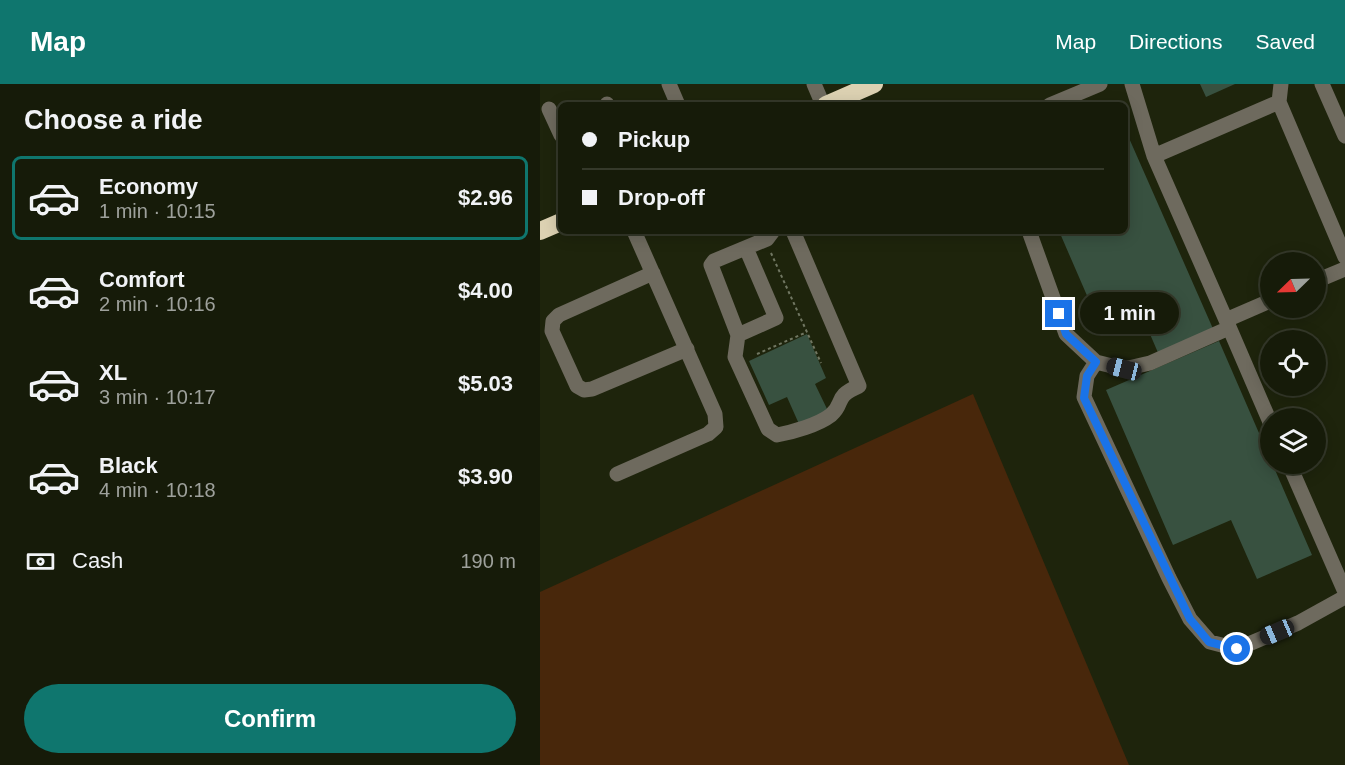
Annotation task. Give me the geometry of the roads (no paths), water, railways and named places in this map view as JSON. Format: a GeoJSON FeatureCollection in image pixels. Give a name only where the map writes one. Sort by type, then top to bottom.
{"type":"FeatureCollection","features":[{"type":"Feature","properties":{"kind":"highway"},"geometry":{"type":"LineString","coordinates":[[832,102],[873,84]]}},
{"type":"Feature","properties":{"kind":"highway"},"geometry":{"type":"LineString","coordinates":[[540,231],[558,223]]}},
{"type":"Feature","properties":{"kind":"street"},"geometry":{"type":"LineString","coordinates":[[669,84],[677,102]]}},
{"type":"Feature","properties":{"kind":"street"},"geometry":{"type":"LineString","coordinates":[[814,84],[823,102]]}},
{"type":"Feature","properties":{"kind":"street"},"geometry":{"type":"LineString","coordinates":[[1057,102],[1100,84]]}},
{"type":"Feature","properties":{"kind":"street"},"geometry":{"type":"LineString","coordinates":[[1132,84],[1154,156],[1264,408]]}},
{"type":"Feature","properties":{"kind":"street"},"geometry":{"type":"LineString","coordinates":[[1281,84],[1279,102],[1345,257]]}},
{"type":"Feature","properties":{"kind":"street"},"geometry":{"type":"LineString","coordinates":[[1322,84],[1345,136]]}},
{"type":"Feature","properties":{"kind":"street"},"geometry":{"type":"LineString","coordinates":[[1154,156],[1279,102]]}},
{"type":"Feature","properties":{"kind":"street"},"geometry":{"type":"LineString","coordinates":[[549,109],[558,128]]}},
{"type":"Feature","properties":{"kind":"street"},"geometry":{"type":"LineString","coordinates":[[616,474],[708,434],[716,427],[715,414],[635,234]]}},
{"type":"Feature","properties":{"kind":"street"},"geometry":{"type":"LineString","coordinates":[[770,234],[767,238],[714,261],[711,266],[738,335],[735,357],[768,429],[777,435],[791,432],[831,415],[844,393],[859,386],[794,234]]}},
{"type":"Feature","properties":{"kind":"street"},"geometry":{"type":"LineString","coordinates":[[1030,234],[1066,334],[1096,362],[1124,369],[1150,363],[1260,306]]}},
{"type":"Feature","properties":{"kind":"street"},"geometry":{"type":"LineString","coordinates":[[738,335],[776,318],[746,248]]}},
{"type":"Feature","properties":{"kind":"street"},"geometry":{"type":"LineString","coordinates":[[1326,277],[1345,269]]}},
{"type":"Feature","properties":{"kind":"street"},"geometry":{"type":"LineString","coordinates":[[653,273],[559,315],[553,321],[552,331],[568,368],[577,386],[584,390],[592,389],[687,349]]}},
{"type":"Feature","properties":{"kind":"street"},"geometry":{"type":"LineString","coordinates":[[1096,362],[1087,376],[1084,398],[1179,598],[1190,619],[1209,642],[1237,649],[1298,623],[1345,597]]}},
{"type":"Feature","properties":{"kind":"street"},"geometry":{"type":"LineString","coordinates":[[1293,474],[1345,592]]}}]}
